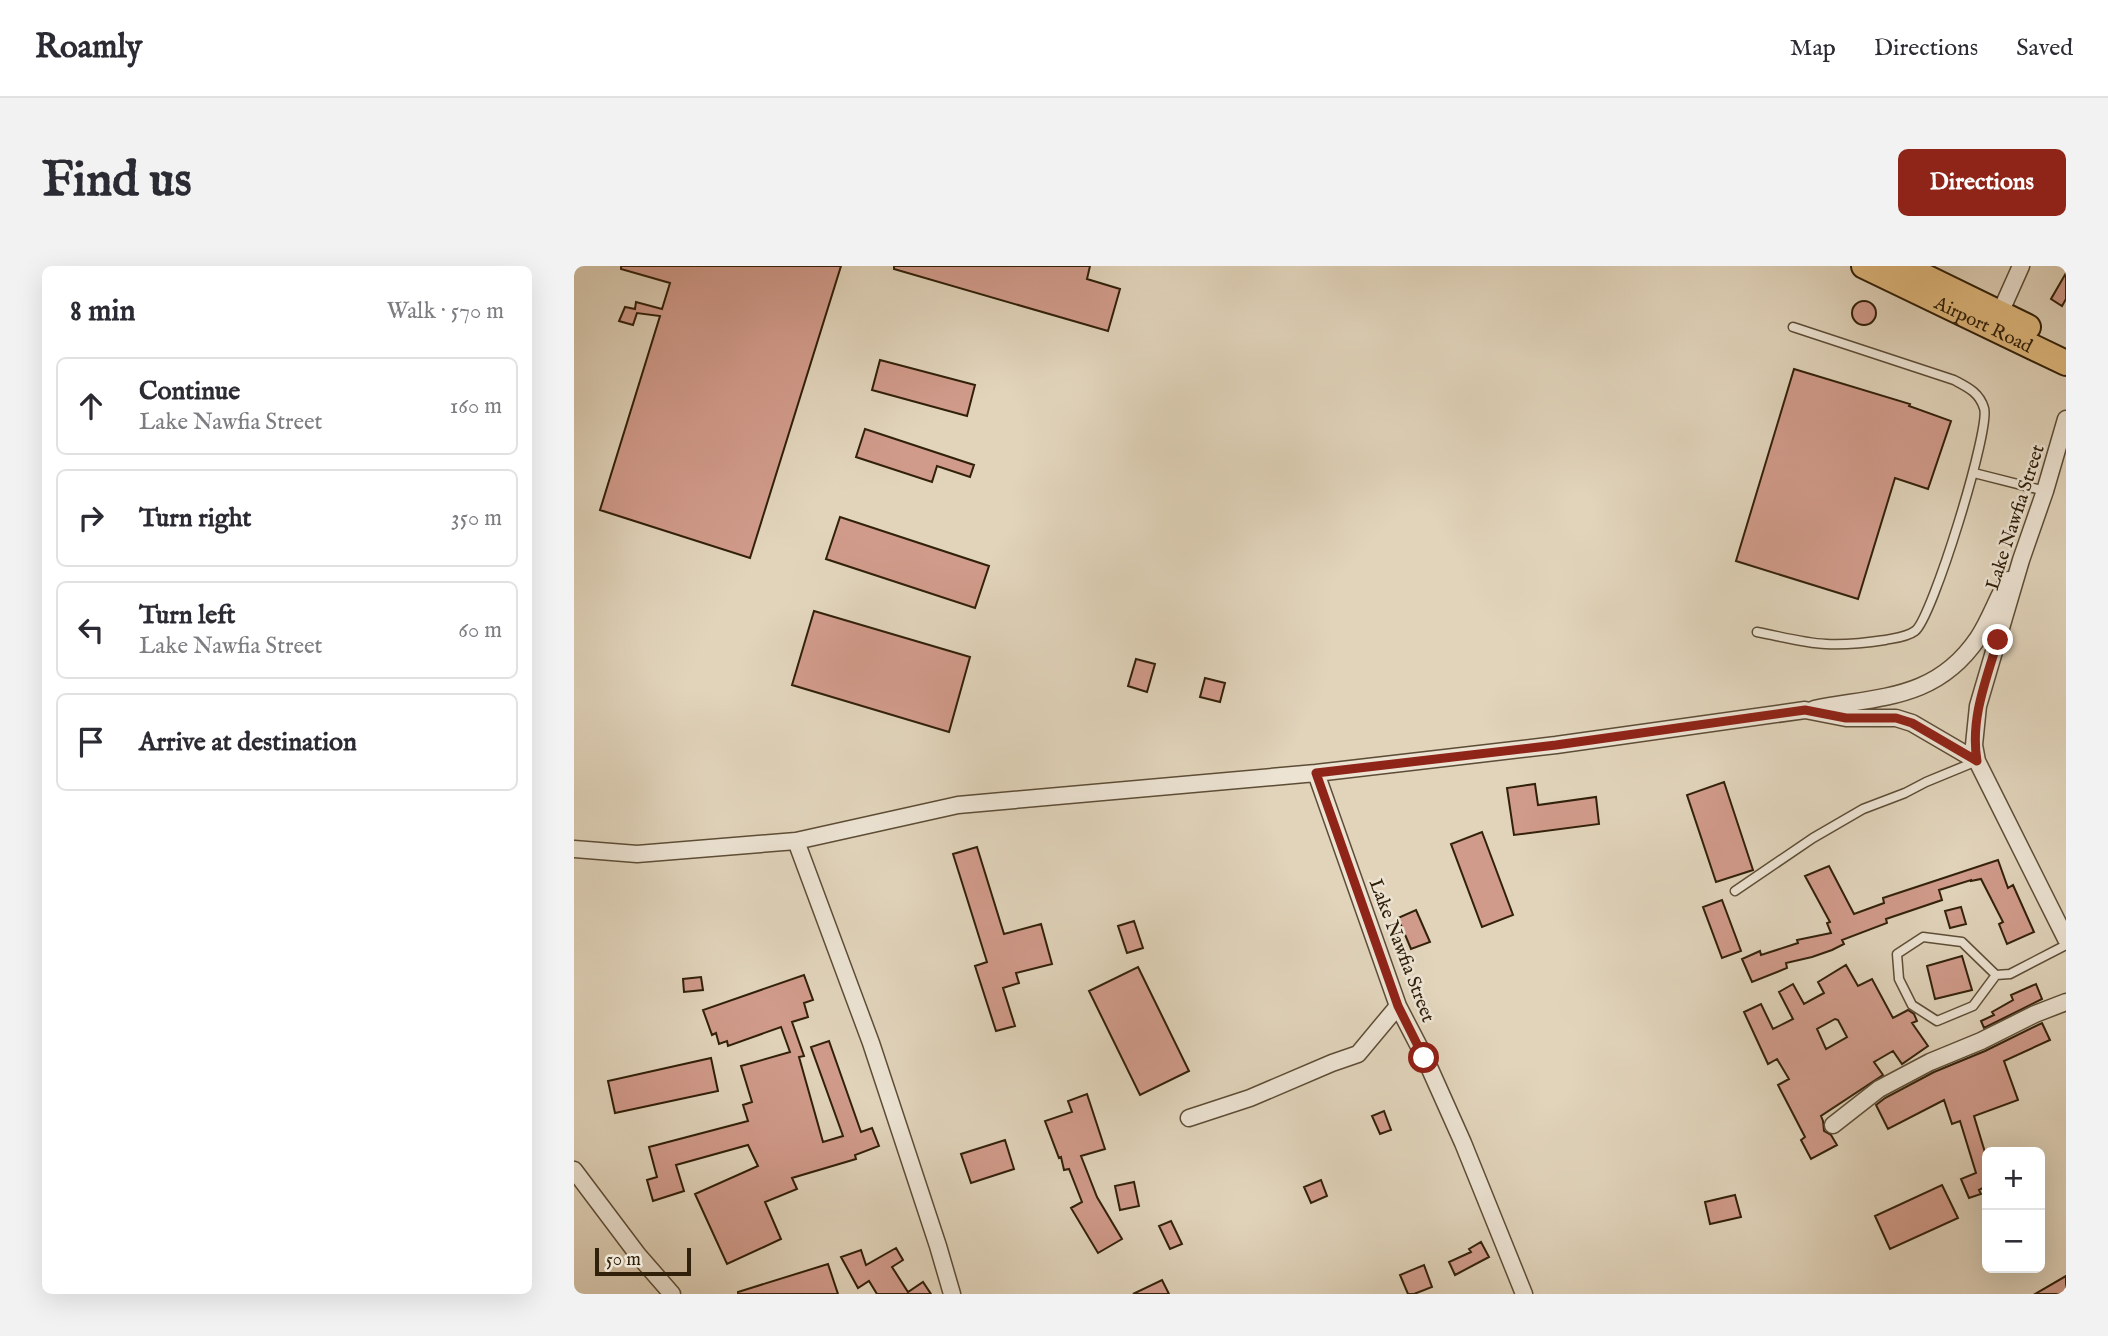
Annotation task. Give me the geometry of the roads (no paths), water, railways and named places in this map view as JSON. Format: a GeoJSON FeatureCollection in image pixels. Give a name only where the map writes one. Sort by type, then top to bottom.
{"type":"FeatureCollection","features":[{"type":"Feature","properties":{"kind":"main road","name":"Airport Road"},"geometry":{"type":"LineString","coordinates":[[1864,266],[2066,363]]}},
{"type":"Feature","properties":{"kind":"main road","name":"Airport Road"},"geometry":{"type":"LineString","coordinates":[[1903,266],[2066,345]]}},
{"type":"Feature","properties":{"kind":"street"},"geometry":{"type":"LineString","coordinates":[[2000,313],[2021,266]]}},
{"type":"Feature","properties":{"kind":"street","name":"Lake Nawfia Street"},"geometry":{"type":"LineString","coordinates":[[2066,419],[1978,706],[1974,745],[1977,761],[2066,939]]}},
{"type":"Feature","properties":{"kind":"street"},"geometry":{"type":"LineString","coordinates":[[574,849],[637,855],[796,841],[958,805],[1316,773],[1556,745],[1879,698],[1925,686],[1964,656],[1979,636],[2021,560]]}},
{"type":"Feature","properties":{"kind":"street"},"geometry":{"type":"LineString","coordinates":[[1805,710],[1846,718],[1896,718],[1912,723],[1977,761]]}},
{"type":"Feature","properties":{"kind":"street","name":"Lake Nawfia Street"},"geometry":{"type":"LineString","coordinates":[[1316,773],[1398,1006],[1463,1143],[1524,1294]]}},
{"type":"Feature","properties":{"kind":"street"},"geometry":{"type":"LineString","coordinates":[[796,841],[871,1043],[938,1246],[951,1294]]}},
{"type":"Feature","properties":{"kind":"street"},"geometry":{"type":"LineString","coordinates":[[1833,1125],[1879,1089],[1930,1062],[1981,1041],[2035,1013],[2066,1002]]}},
{"type":"Feature","properties":{"kind":"street"},"geometry":{"type":"LineString","coordinates":[[1189,1118],[1250,1098],[1358,1054],[1398,1006]]}},
{"type":"Feature","properties":{"kind":"street"},"geometry":{"type":"LineString","coordinates":[[574,1170],[638,1255],[672,1294]]}},
{"type":"Feature","properties":{"kind":"lane"},"geometry":{"type":"LineString","coordinates":[[1757,632],[1825,644],[1893,639],[1917,630],[1932,599],[1974,473],[1986,410],[1970,388],[1931,372],[1793,327]]}},
{"type":"Feature","properties":{"kind":"lane"},"geometry":{"type":"LineString","coordinates":[[1974,473],[2045,491]]}},
{"type":"Feature","properties":{"kind":"lane"},"geometry":{"type":"LineString","coordinates":[[1735,891],[1813,838],[1863,809],[1977,761]]}},
{"type":"Feature","properties":{"kind":"lane"},"geometry":{"type":"LineString","coordinates":[[1996,975],[1973,1006],[1937,1021],[1912,1005],[1899,979],[1897,954],[1923,937],[1962,942],[1996,975],[2010,974],[2066,945]]}}]}
